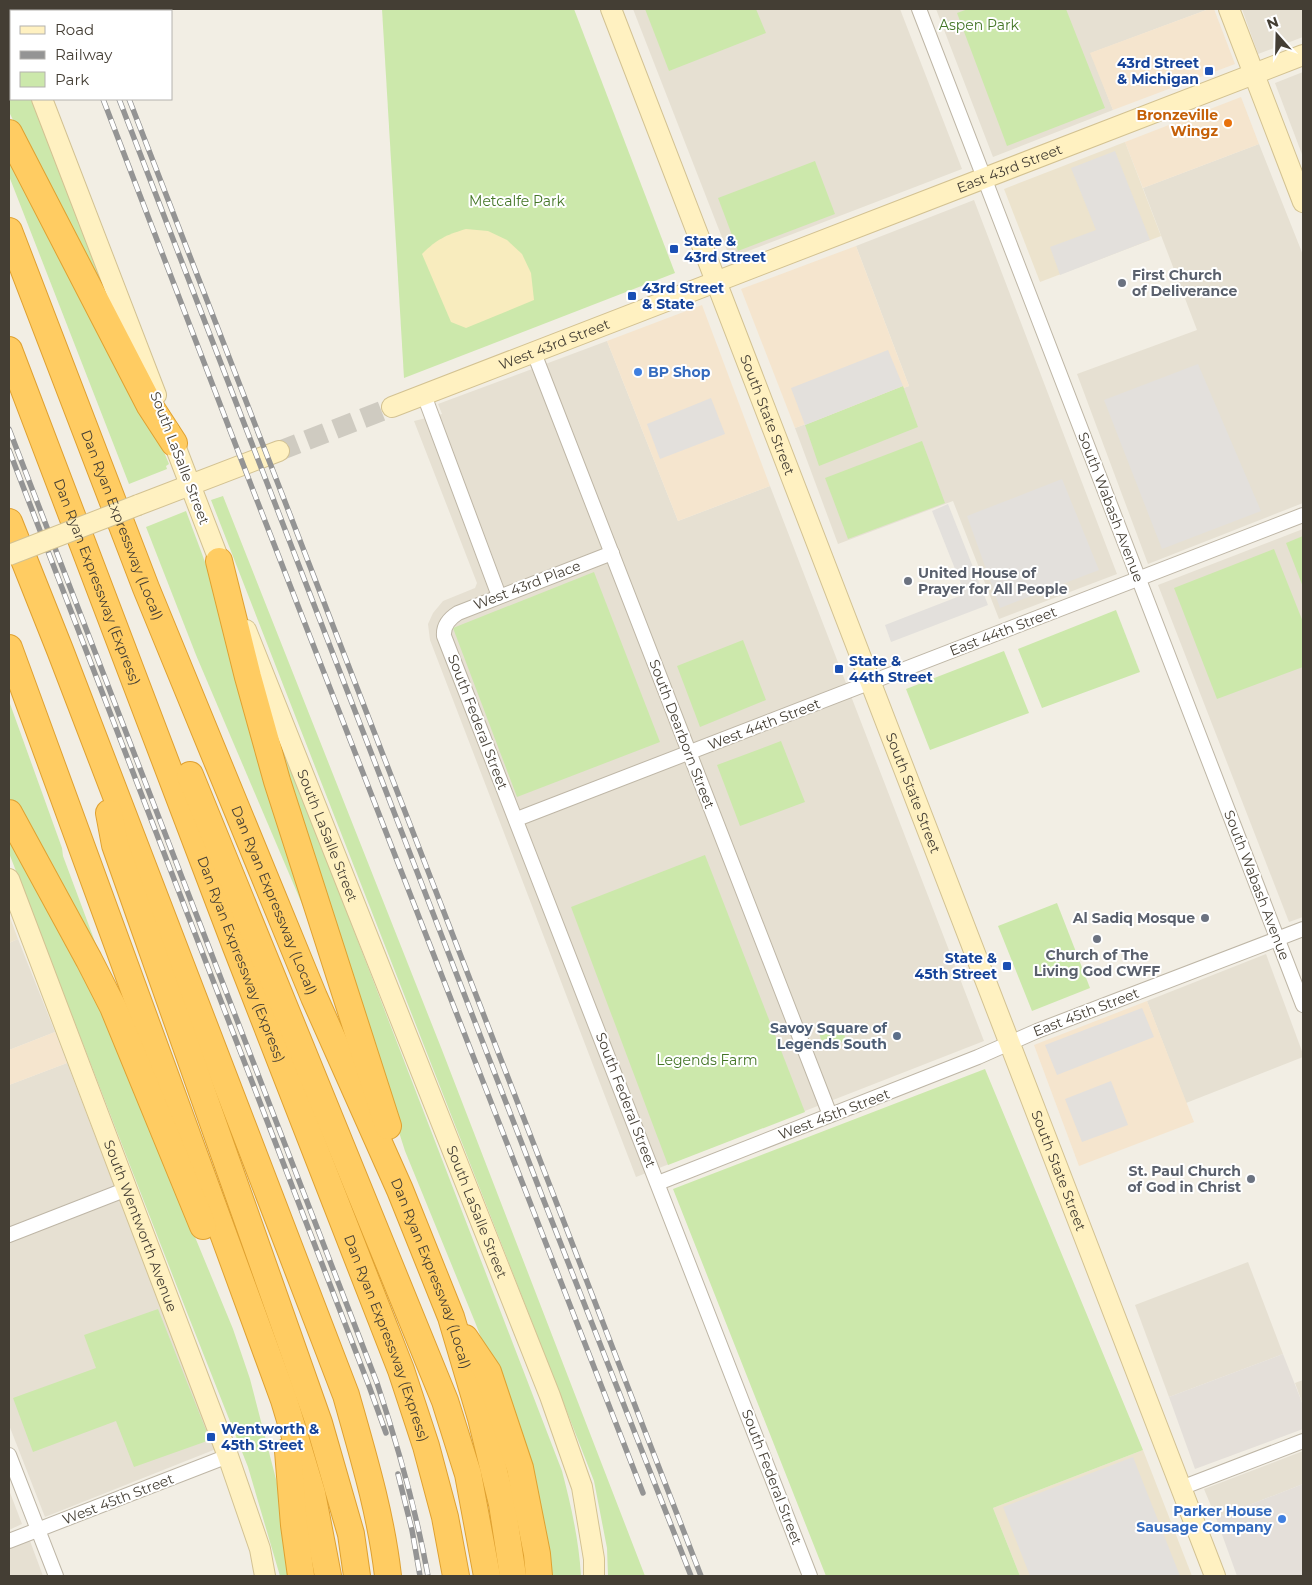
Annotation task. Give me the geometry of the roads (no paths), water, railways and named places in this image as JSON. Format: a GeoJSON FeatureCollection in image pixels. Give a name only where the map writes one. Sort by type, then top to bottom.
{"type":"FeatureCollection","features":[{"type":"Feature","properties":{"kind":"highway"},"geometry":{"type":"LineString","coordinates":[[9,133],[150,406],[174,443]]}},
{"type":"Feature","properties":{"kind":"highway","name":"Dan Ryan Expressway (Local)"},"geometry":{"type":"LineString","coordinates":[[9,231],[146,588],[314,997],[400,1190],[450,1317],[481,1418],[500,1494],[513,1576]]}},
{"type":"Feature","properties":{"kind":"highway","name":"Dan Ryan Expressway (Express)"},"geometry":{"type":"LineString","coordinates":[[9,350],[236,947],[401,1370],[429,1454],[445,1517],[456,1576]]}},
{"type":"Feature","properties":{"kind":"highway"},"geometry":{"type":"LineString","coordinates":[[9,522],[346,1395],[370,1478],[385,1551],[388,1576]]}},
{"type":"Feature","properties":{"kind":"highway"},"geometry":{"type":"LineString","coordinates":[[219,561],[248,677],[277,781],[390,1134],[400,1190]]}},
{"type":"Feature","properties":{"kind":"highway"},"geometry":{"type":"LineString","coordinates":[[121,642],[164,712],[446,1402],[468,1474],[487,1576]]}},
{"type":"Feature","properties":{"kind":"highway"},"geometry":{"type":"LineString","coordinates":[[9,648],[284,1400],[312,1493],[328,1576]]}},
{"type":"Feature","properties":{"kind":"highway"},"geometry":{"type":"LineString","coordinates":[[98,750],[115,846],[319,1423],[351,1534],[357,1576]]}},
{"type":"Feature","properties":{"kind":"highway"},"geometry":{"type":"LineString","coordinates":[[9,813],[113,1007],[211,1246],[250,1304]]}},
{"type":"Feature","properties":{"kind":"highway"},"geometry":{"type":"LineString","coordinates":[[450,1317],[488,1372],[520,1468],[538,1554],[539,1576]]}},
{"type":"Feature","properties":{"kind":"highway"},"geometry":{"type":"LineString","coordinates":[[284,1400],[294,1525],[301,1576]]}},
{"type":"Feature","properties":{"kind":"main road","name":"South State Street"},"geometry":{"type":"LineString","coordinates":[[611,9],[1216,1576]]}},
{"type":"Feature","properties":{"kind":"main road"},"geometry":{"type":"LineString","coordinates":[[1229,9],[1303,202]]}},
{"type":"Feature","properties":{"kind":"main road","name":"East 43rd Street"},"geometry":{"type":"LineString","coordinates":[[717,282],[1303,55]]}},
{"type":"Feature","properties":{"kind":"main road","name":"South LaSalle Street"},"geometry":{"type":"LineString","coordinates":[[42,100],[219,561],[550,1396],[582,1487],[594,1559],[594,1576]]}},
{"type":"Feature","properties":{"kind":"main road","name":"West 43rd Street"},"geometry":{"type":"LineString","coordinates":[[392,407],[717,282]]}},
{"type":"Feature","properties":{"kind":"main road"},"geometry":{"type":"LineString","coordinates":[[9,555],[279,451]]}},
{"type":"Feature","properties":{"kind":"main road","name":"South Wentworth Avenue"},"geometry":{"type":"LineString","coordinates":[[9,878],[228,1456],[260,1550],[265,1576]]}},
{"type":"Feature","properties":{"kind":"street","name":"South Wabash Avenue"},"geometry":{"type":"LineString","coordinates":[[919,9],[1303,1005]]}},
{"type":"Feature","properties":{"kind":"street","name":"South Dearborn Street"},"geometry":{"type":"LineString","coordinates":[[534,353],[830,1116]]}},
{"type":"Feature","properties":{"kind":"street"},"geometry":{"type":"LineString","coordinates":[[424,395],[499,596]]}},
{"type":"Feature","properties":{"kind":"street","name":"East 44th Street"},"geometry":{"type":"LineString","coordinates":[[871,682],[1303,515]]}},
{"type":"Feature","properties":{"kind":"street","name":"West 43rd Place"},"geometry":{"type":"LineString","coordinates":[[446,623],[458,613],[612,552]]}},
{"type":"Feature","properties":{"kind":"street","name":"South Federal Street"},"geometry":{"type":"LineString","coordinates":[[446,623],[444,636],[517,819],[810,1576]]}},
{"type":"Feature","properties":{"kind":"street","name":"West 44th Street"},"geometry":{"type":"LineString","coordinates":[[517,819],[871,682]]}},
{"type":"Feature","properties":{"kind":"street","name":"East 45th Street"},"geometry":{"type":"LineString","coordinates":[[1010,1043],[1036,1031],[1303,929]]}},
{"type":"Feature","properties":{"kind":"street","name":"West 45th Street"},"geometry":{"type":"LineString","coordinates":[[658,1183],[1010,1043]]}},
{"type":"Feature","properties":{"kind":"street"},"geometry":{"type":"LineString","coordinates":[[9,1235],[127,1189]]}},
{"type":"Feature","properties":{"kind":"street"},"geometry":{"type":"LineString","coordinates":[[1181,1488],[1303,1441]]}},
{"type":"Feature","properties":{"kind":"street"},"geometry":{"type":"LineString","coordinates":[[9,1455],[56,1576]]}},
{"type":"Feature","properties":{"kind":"street","name":"West 45th Street"},"geometry":{"type":"LineString","coordinates":[[9,1541],[228,1456]]}},
{"type":"Feature","properties":{"kind":"tunnel"},"geometry":{"type":"LineString","coordinates":[[279,451],[392,407]]}},
{"type":"Feature","properties":{"kind":"railway"},"geometry":{"type":"LineString","coordinates":[[103,100],[643,1493]]}},
{"type":"Feature","properties":{"kind":"railway"},"geometry":{"type":"LineString","coordinates":[[119,100],[544,1201],[691,1576]]}},
{"type":"Feature","properties":{"kind":"railway"},"geometry":{"type":"LineString","coordinates":[[129,100],[701,1576]]}},
{"type":"Feature","properties":{"kind":"railway"},"geometry":{"type":"LineString","coordinates":[[9,429],[377,1383],[406,1478],[428,1576]]}},
{"type":"Feature","properties":{"kind":"railway"},"geometry":{"type":"LineString","coordinates":[[9,450],[386,1433]]}},
{"type":"Feature","properties":{"kind":"railway"},"geometry":{"type":"LineString","coordinates":[[398,1474],[412,1530],[420,1576]]}},
{"type":"Feature","properties":{"kind":"place","name":"43rd Street & Michigan"},"geometry":{"type":"Point","coordinates":[1209,71]}},
{"type":"Feature","properties":{"kind":"place","name":"Bronzeville Wingz"},"geometry":{"type":"Point","coordinates":[1228,123]}},
{"type":"Feature","properties":{"kind":"place","name":"State & 43rd Street"},"geometry":{"type":"Point","coordinates":[674,249]}},
{"type":"Feature","properties":{"kind":"place","name":"First Church of Deliverance"},"geometry":{"type":"Point","coordinates":[1122,283]}},
{"type":"Feature","properties":{"kind":"place","name":"43rd Street & State"},"geometry":{"type":"Point","coordinates":[632,296]}},
{"type":"Feature","properties":{"kind":"place","name":"BP Shop"},"geometry":{"type":"Point","coordinates":[638,372]}},
{"type":"Feature","properties":{"kind":"place","name":"United House of Prayer for All People"},"geometry":{"type":"Point","coordinates":[908,581]}},
{"type":"Feature","properties":{"kind":"place","name":"State & 44th Street"},"geometry":{"type":"Point","coordinates":[839,669]}},
{"type":"Feature","properties":{"kind":"place","name":"Al Sadiq Mosque"},"geometry":{"type":"Point","coordinates":[1205,918]}},
{"type":"Feature","properties":{"kind":"place","name":"Church of The Living God CWFF"},"geometry":{"type":"Point","coordinates":[1097,939]}},
{"type":"Feature","properties":{"kind":"place","name":"State & 45th Street"},"geometry":{"type":"Point","coordinates":[1007,966]}},
{"type":"Feature","properties":{"kind":"place","name":"Savoy Square of Legends South"},"geometry":{"type":"Point","coordinates":[897,1036]}},
{"type":"Feature","properties":{"kind":"place","name":"St. Paul Church of God in Christ"},"geometry":{"type":"Point","coordinates":[1251,1179]}},
{"type":"Feature","properties":{"kind":"place","name":"Wentworth & 45th Street"},"geometry":{"type":"Point","coordinates":[211,1437]}},
{"type":"Feature","properties":{"kind":"place","name":"Parker House Sausage Company"},"geometry":{"type":"Point","coordinates":[1282,1519]}},
{"type":"Feature","properties":{"kind":"park label","name":"Aspen Park"},"geometry":{"type":"Point","coordinates":[979,25]}},
{"type":"Feature","properties":{"kind":"park label","name":"Metcalfe Park"},"geometry":{"type":"Point","coordinates":[517,201]}},
{"type":"Feature","properties":{"kind":"park label","name":"Legends Farm"},"geometry":{"type":"Point","coordinates":[707,1060]}}]}
